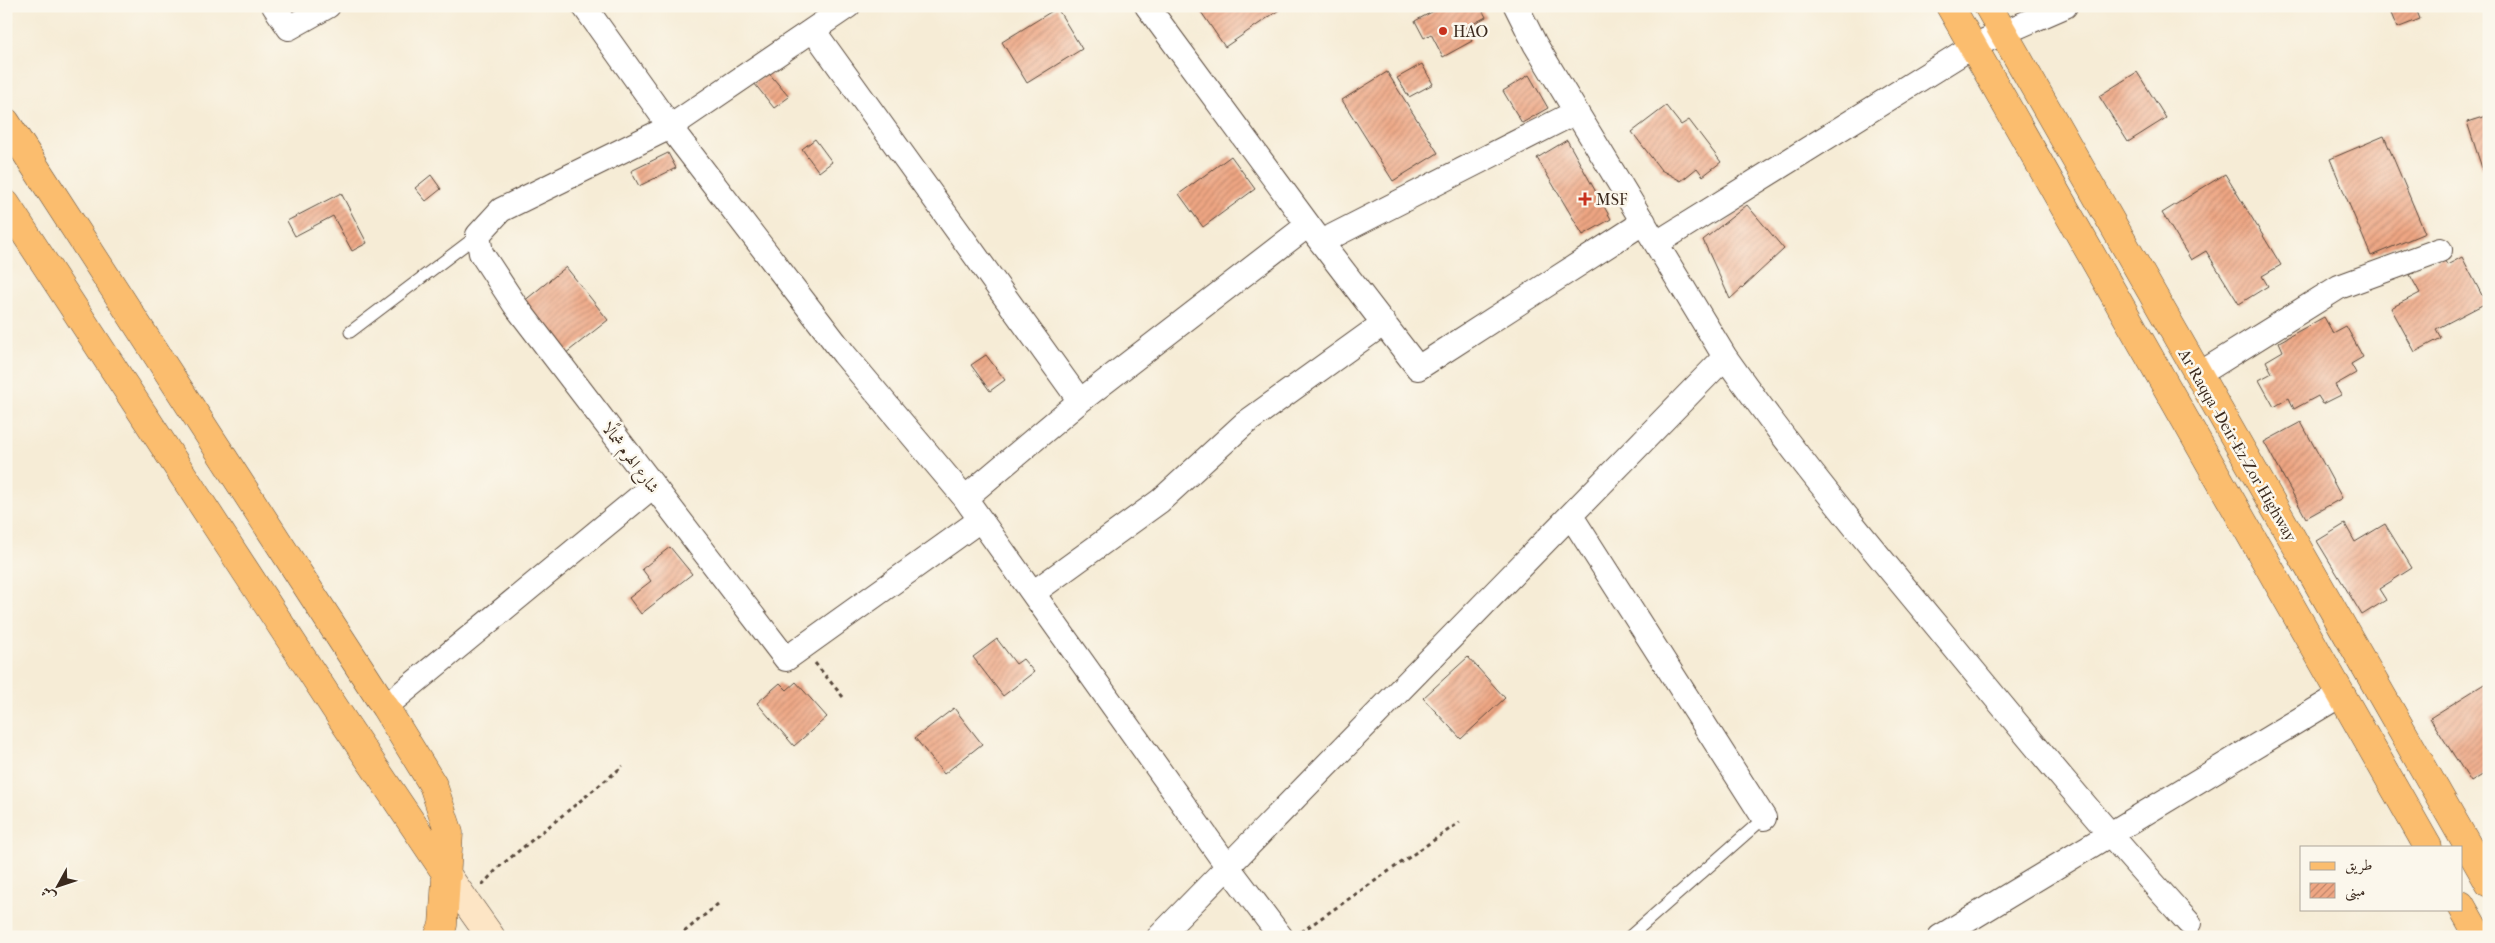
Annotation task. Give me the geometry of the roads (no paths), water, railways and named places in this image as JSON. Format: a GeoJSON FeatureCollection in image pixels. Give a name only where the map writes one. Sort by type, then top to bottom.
{"type":"FeatureCollection","features":[{"type":"Feature","properties":{"kind":"main road","name":"Ar Raqqa -Deir-Ez-Zor Highway"},"geometry":{"type":"LineString","coordinates":[[1950,6],[2427,846]]}},
{"type":"Feature","properties":{"kind":"main road","name":"Ar Raqqa -Deir-Ez-Zor Highway"},"geometry":{"type":"LineString","coordinates":[[1988,6],[2489,883]]}},
{"type":"Feature","properties":{"kind":"main road"},"geometry":{"type":"LineString","coordinates":[[6,122],[385,707],[432,785],[449,833],[443,925],[438,937]]}},
{"type":"Feature","properties":{"kind":"main road"},"geometry":{"type":"LineString","coordinates":[[6,204],[346,725],[491,937]]}},
{"type":"Feature","properties":{"kind":"main road"},"geometry":{"type":"LineString","coordinates":[[2462,907],[2480,937]]}},
{"type":"Feature","properties":{"kind":"street"},"geometry":{"type":"LineString","coordinates":[[274,6],[289,28],[328,6]]}},
{"type":"Feature","properties":{"kind":"street"},"geometry":{"type":"LineString","coordinates":[[584,6],[670,126],[844,354],[965,498],[1228,867],[1281,937]]}},
{"type":"Feature","properties":{"kind":"street"},"geometry":{"type":"LineString","coordinates":[[478,235],[502,210],[670,126],[848,6]]}},
{"type":"Feature","properties":{"kind":"street"},"geometry":{"type":"LineString","coordinates":[[1146,6],[1314,233],[1418,368],[1644,222]]}},
{"type":"Feature","properties":{"kind":"street"},"geometry":{"type":"LineString","coordinates":[[1516,6],[1535,44],[1576,112],[1725,358],[1754,399],[1846,515],[2109,834],[2189,923]]}},
{"type":"Feature","properties":{"kind":"street"},"geometry":{"type":"LineString","coordinates":[[1657,243],[1973,46],[2066,6]]}},
{"type":"Feature","properties":{"kind":"street"},"geometry":{"type":"LineString","coordinates":[[812,30],[1080,401]]}},
{"type":"Feature","properties":{"kind":"street"},"geometry":{"type":"LineString","coordinates":[[965,498],[1080,401],[1314,233],[1576,112]]}},
{"type":"Feature","properties":{"kind":"street","name":"شارع الهرم شمالًا"},"geometry":{"type":"LineString","coordinates":[[478,235],[481,253],[515,305],[786,659],[980,520]]}},
{"type":"Feature","properties":{"kind":"street"},"geometry":{"type":"LineString","coordinates":[[2198,375],[2339,287],[2440,250]]}},
{"type":"Feature","properties":{"kind":"street"},"geometry":{"type":"LineString","coordinates":[[1033,594],[1160,501],[1244,424],[1384,323]]}},
{"type":"Feature","properties":{"kind":"street"},"geometry":{"type":"LineString","coordinates":[[1159,937],[1725,358]]}},
{"type":"Feature","properties":{"kind":"street"},"geometry":{"type":"LineString","coordinates":[[385,707],[653,486]]}},
{"type":"Feature","properties":{"kind":"street"},"geometry":{"type":"LineString","coordinates":[[1571,516],[1764,818]]}},
{"type":"Feature","properties":{"kind":"street"},"geometry":{"type":"LineString","coordinates":[[1940,937],[2342,694]]}},
{"type":"Feature","properties":{"kind":"lane"},"geometry":{"type":"LineString","coordinates":[[350,332],[478,235]]}},
{"type":"Feature","properties":{"kind":"lane"},"geometry":{"type":"LineString","coordinates":[[1629,937],[1764,818]]}},
{"type":"Feature","properties":{"kind":"place","name":"HAO"},"geometry":{"type":"Point","coordinates":[1443,31]}},
{"type":"Feature","properties":{"kind":"place","name":"MSF"},"geometry":{"type":"Point","coordinates":[1585,199]}}]}
